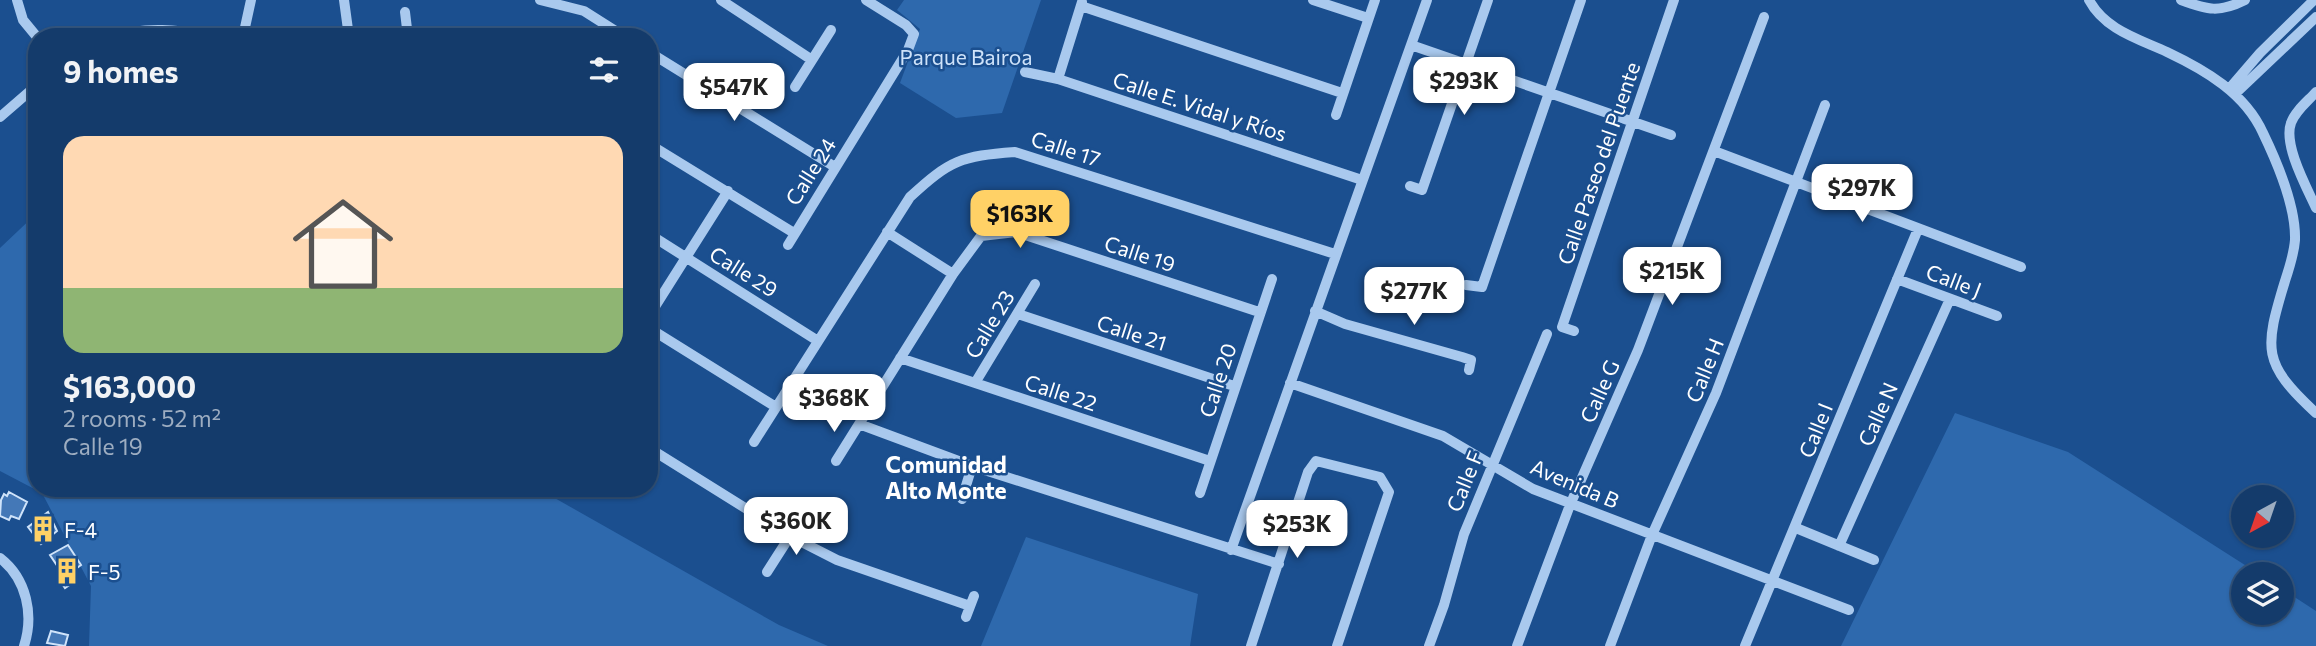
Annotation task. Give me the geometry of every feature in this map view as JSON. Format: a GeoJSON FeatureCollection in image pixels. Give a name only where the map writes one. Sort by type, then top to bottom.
{"type":"FeatureCollection","features":[{"type":"Feature","properties":{"kind":"street"},"geometry":{"type":"LineString","coordinates":[[17,0],[23,20],[30,28]]}},
{"type":"Feature","properties":{"kind":"street"},"geometry":{"type":"LineString","coordinates":[[245,28],[251,0]]}},
{"type":"Feature","properties":{"kind":"street"},"geometry":{"type":"LineString","coordinates":[[344,0],[348,28]]}},
{"type":"Feature","properties":{"kind":"street"},"geometry":{"type":"LineString","coordinates":[[540,0],[584,11],[611,28]]}},
{"type":"Feature","properties":{"kind":"street"},"geometry":{"type":"LineString","coordinates":[[584,11],[590,0]]}},
{"type":"Feature","properties":{"kind":"street"},"geometry":{"type":"LineString","coordinates":[[721,0],[812,60]]}},
{"type":"Feature","properties":{"kind":"street","name":"Calle 24"},"geometry":{"type":"LineString","coordinates":[[658,149],[794,233],[908,50],[914,34],[906,25],[866,0]]}},
{"type":"Feature","properties":{"kind":"street"},"geometry":{"type":"LineString","coordinates":[[1313,0],[1367,18]]}},
{"type":"Feature","properties":{"kind":"street"},"geometry":{"type":"LineString","coordinates":[[1336,115],[1375,0]]}},
{"type":"Feature","properties":{"kind":"street"},"geometry":{"type":"LineString","coordinates":[[1231,550],[1427,0]]}},
{"type":"Feature","properties":{"kind":"street"},"geometry":{"type":"LineString","coordinates":[[1410,186],[1422,190],[1488,0]]}},
{"type":"Feature","properties":{"kind":"street"},"geometry":{"type":"LineString","coordinates":[[1466,285],[1482,287],[1581,0]]}},
{"type":"Feature","properties":{"kind":"street","name":"Calle Paseo del Puente"},"geometry":{"type":"LineString","coordinates":[[1574,331],[1562,327],[1674,0]]}},
{"type":"Feature","properties":{"kind":"street"},"geometry":{"type":"LineString","coordinates":[[2089,0],[2093,8],[2127,37],[2168,52],[2232,92],[2247,105],[2263,132],[2293,213],[2295,241],[2271,327],[2273,360],[2280,376],[2316,413]]}},
{"type":"Feature","properties":{"kind":"street"},"geometry":{"type":"LineString","coordinates":[[2181,0],[2207,10],[2229,8],[2245,0]]}},
{"type":"Feature","properties":{"kind":"street"},"geometry":{"type":"LineString","coordinates":[[2232,92],[2260,53],[2314,0]]}},
{"type":"Feature","properties":{"kind":"street"},"geometry":{"type":"LineString","coordinates":[[1058,79],[1082,3],[1342,93]]}},
{"type":"Feature","properties":{"kind":"street"},"geometry":{"type":"LineString","coordinates":[[405,12],[407,28]]}},
{"type":"Feature","properties":{"kind":"street","name":"Calle G"},"geometry":{"type":"LineString","coordinates":[[1517,646],[1570,505],[1638,350],[1764,17]]}},
{"type":"Feature","properties":{"kind":"street"},"geometry":{"type":"LineString","coordinates":[[2232,92],[2316,17]]}},
{"type":"Feature","properties":{"kind":"street"},"geometry":{"type":"LineString","coordinates":[[795,87],[831,30]]}},
{"type":"Feature","properties":{"kind":"street"},"geometry":{"type":"LineString","coordinates":[[1411,45],[1671,135]]}},
{"type":"Feature","properties":{"kind":"street"},"geometry":{"type":"LineString","coordinates":[[658,58],[835,167]]}},
{"type":"Feature","properties":{"kind":"street","name":"Calle E. Vidal y Ríos"},"geometry":{"type":"LineString","coordinates":[[1025,72],[1058,79],[1362,180]]}},
{"type":"Feature","properties":{"kind":"street"},"geometry":{"type":"LineString","coordinates":[[2316,92],[2291,122],[2290,136],[2295,159],[2316,208]]}},
{"type":"Feature","properties":{"kind":"street"},"geometry":{"type":"LineString","coordinates":[[0,117],[28,93]]}},
{"type":"Feature","properties":{"kind":"street","name":"Calle H"},"geometry":{"type":"LineString","coordinates":[[1610,646],[1652,535],[1716,393],[1825,105]]}},
{"type":"Feature","properties":{"kind":"street"},"geometry":{"type":"LineString","coordinates":[[1714,151],[2021,267]]}},
{"type":"Feature","properties":{"kind":"street","name":"Calle 17"},"geometry":{"type":"LineString","coordinates":[[754,442],[910,197],[940,169],[975,155],[1015,152],[1335,254]]}},
{"type":"Feature","properties":{"kind":"street"},"geometry":{"type":"LineString","coordinates":[[658,302],[728,191]]}},
{"type":"Feature","properties":{"kind":"street","name":"Calle I"},"geometry":{"type":"LineString","coordinates":[[1745,646],[1918,229]]}},
{"type":"Feature","properties":{"kind":"street"},"geometry":{"type":"LineString","coordinates":[[887,232],[953,274]]}},
{"type":"Feature","properties":{"kind":"street","name":"Calle 19"},"geometry":{"type":"LineString","coordinates":[[836,461],[953,274],[981,236],[1016,232],[1259,312]]}},
{"type":"Feature","properties":{"kind":"street"},"geometry":{"type":"LineString","coordinates":[[788,244],[794,233]]}},
{"type":"Feature","properties":{"kind":"street","name":"Calle 29"},"geometry":{"type":"LineString","coordinates":[[658,240],[818,341]]}},
{"type":"Feature","properties":{"kind":"street","name":"Calle 20"},"geometry":{"type":"LineString","coordinates":[[1200,493],[1272,279]]}},
{"type":"Feature","properties":{"kind":"street","name":"Calle J"},"geometry":{"type":"LineString","coordinates":[[1897,279],[1997,316]]}},
{"type":"Feature","properties":{"kind":"street","name":"Calle 23"},"geometry":{"type":"LineString","coordinates":[[975,383],[1035,284]]}},
{"type":"Feature","properties":{"kind":"street","name":"Calle N"},"geometry":{"type":"LineString","coordinates":[[1839,546],[1950,299]]}},
{"type":"Feature","properties":{"kind":"street"},"geometry":{"type":"LineString","coordinates":[[1315,311],[1345,324],[1471,360],[1469,370]]}},
{"type":"Feature","properties":{"kind":"street","name":"Calle 21"},"geometry":{"type":"LineString","coordinates":[[1018,314],[1234,386]]}},
{"type":"Feature","properties":{"kind":"street"},"geometry":{"type":"LineString","coordinates":[[658,334],[776,407]]}},
{"type":"Feature","properties":{"kind":"street","name":"Calle F"},"geometry":{"type":"LineString","coordinates":[[1429,646],[1464,534],[1547,334]]}},
{"type":"Feature","properties":{"kind":"street","name":"Calle 22"},"geometry":{"type":"LineString","coordinates":[[900,358],[1210,461]]}},
{"type":"Feature","properties":{"kind":"street","name":"Avenida B"},"geometry":{"type":"LineString","coordinates":[[1290,383],[1426,428],[1492,463],[1533,489],[1570,505],[1849,610]]}},
{"type":"Feature","properties":{"kind":"street"},"geometry":{"type":"LineString","coordinates":[[859,424],[972,466],[1279,564]]}},
{"type":"Feature","properties":{"kind":"street"},"geometry":{"type":"LineString","coordinates":[[658,454],[790,536],[836,560],[970,606]]}},
{"type":"Feature","properties":{"kind":"street"},"geometry":{"type":"LineString","coordinates":[[1251,646],[1308,472],[1316,461],[1380,477],[1389,492],[1338,646]]}},
{"type":"Feature","properties":{"kind":"street"},"geometry":{"type":"LineString","coordinates":[[962,499],[972,466]]}},
{"type":"Feature","properties":{"kind":"street"},"geometry":{"type":"LineString","coordinates":[[1796,528],[1874,560]]}},
{"type":"Feature","properties":{"kind":"street"},"geometry":{"type":"LineString","coordinates":[[767,572],[790,536]]}},
{"type":"Feature","properties":{"kind":"street"},"geometry":{"type":"LineString","coordinates":[[0,558],[9,565],[27,596],[29,630],[24,646]]}},
{"type":"Feature","properties":{"kind":"green space","name":"Parque Bairoa"},"geometry":{"type":"Polygon","coordinates":[[[904,0],[1041,0],[1002,113],[956,118],[900,83],[920,29],[897,10],[904,0]]]}},
{"type":"Feature","properties":{"kind":"green space"},"geometry":{"type":"Polygon","coordinates":[[[28,222],[28,486],[0,471],[0,248],[28,222]]]}},
{"type":"Feature","properties":{"kind":"green space"},"geometry":{"type":"Polygon","coordinates":[[[1955,413],[2068,452],[2240,562],[2231,562],[2231,625],[2294,625],[2294,597],[2316,611],[2316,646],[1841,646],[1955,413]]]}},
{"type":"Feature","properties":{"kind":"green space"},"geometry":{"type":"Polygon","coordinates":[[[44,497],[553,497],[779,625],[828,646],[89,646],[91,586],[44,497]]]}},
{"type":"Feature","properties":{"kind":"green space"},"geometry":{"type":"Polygon","coordinates":[[[1026,537],[1198,594],[1190,646],[981,646],[1026,537]]]}},
{"type":"Feature","properties":{"kind":"building"},"geometry":{"type":"Polygon","coordinates":[[[9,492],[27,502],[19,519],[11,516],[9,520],[0,516],[1,500],[4,494],[7,496],[9,492]]]}},
{"type":"Feature","properties":{"kind":"building","name":"F-4"},"geometry":{"type":"Polygon","coordinates":[[[48,512],[57,531],[41,544],[28,527],[48,512]]]}},
{"type":"Feature","properties":{"kind":"building","name":"F-5"},"geometry":{"type":"Polygon","coordinates":[[[68,545],[81,565],[66,576],[71,584],[65,588],[59,579],[64,576],[50,555],[68,545]]]}},
{"type":"Feature","properties":{"kind":"building"},"geometry":{"type":"Polygon","coordinates":[[[51,631],[68,635],[65,646],[47,643],[51,631]]]}},
{"type":"Feature","properties":{"kind":"place","name":"F-4"},"geometry":{"type":"Point","coordinates":[43,529]}},
{"type":"Feature","properties":{"kind":"place","name":"F-5"},"geometry":{"type":"Point","coordinates":[67,571]}},
{"type":"Feature","properties":{"kind":"district","name":"Comunidad Alto Monte"},"geometry":{"type":"Point","coordinates":[946,477]}}]}
